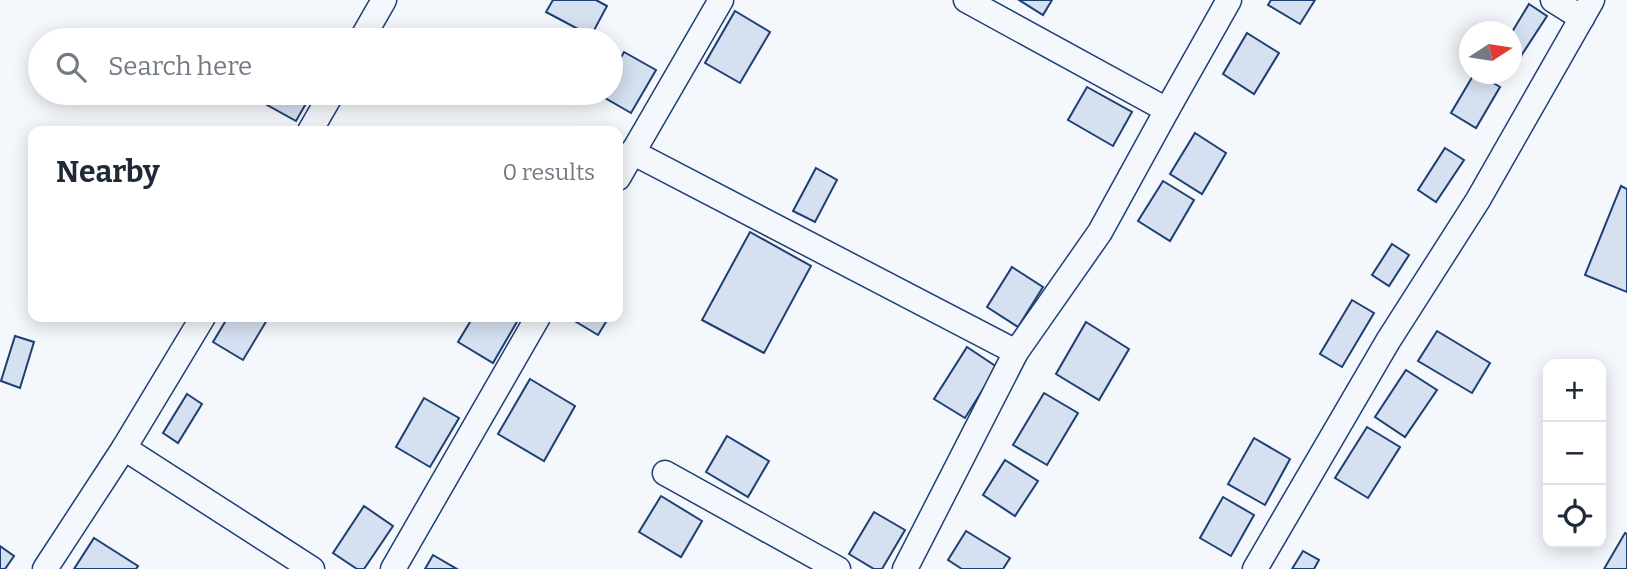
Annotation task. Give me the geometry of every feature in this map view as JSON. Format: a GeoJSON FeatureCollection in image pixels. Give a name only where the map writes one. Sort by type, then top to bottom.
{"type":"FeatureCollection","features":[{"type":"Feature","properties":{"kind":"street"},"geometry":{"type":"LineString","coordinates":[[368,28],[384,0]]}},
{"type":"Feature","properties":{"kind":"street"},"geometry":{"type":"LineString","coordinates":[[623,169],[721,0]]}},
{"type":"Feature","properties":{"kind":"street"},"geometry":{"type":"LineString","coordinates":[[905,569],[1016,352],[1100,232],[1229,0]]}},
{"type":"Feature","properties":{"kind":"street"},"geometry":{"type":"LineString","coordinates":[[1255,569],[1388,341],[1478,200],[1587,9],[1553,0]]}},
{"type":"Feature","properties":{"kind":"street"},"geometry":{"type":"LineString","coordinates":[[982,4],[1167,110]]}},
{"type":"Feature","properties":{"kind":"street"},"geometry":{"type":"LineString","coordinates":[[313,126],[325,105]]}},
{"type":"Feature","properties":{"kind":"street"},"geometry":{"type":"LineString","coordinates":[[632,152],[1016,352]]}},
{"type":"Feature","properties":{"kind":"street"},"geometry":{"type":"LineString","coordinates":[[45,569],[124,448],[200,322]]}},
{"type":"Feature","properties":{"kind":"street"},"geometry":{"type":"LineString","coordinates":[[393,569],[535,322]]}},
{"type":"Feature","properties":{"kind":"street"},"geometry":{"type":"LineString","coordinates":[[124,448],[312,569]]}},
{"type":"Feature","properties":{"kind":"street"},"geometry":{"type":"LineString","coordinates":[[665,473],[838,569]]}},
{"type":"Feature","properties":{"kind":"building"},"geometry":{"type":"Polygon","coordinates":[[[553,0],[596,0],[607,6],[595,28],[576,28],[546,12],[553,0]]]}},
{"type":"Feature","properties":{"kind":"building"},"geometry":{"type":"Polygon","coordinates":[[[1019,0],[1052,0],[1043,15],[1019,0]]]}},
{"type":"Feature","properties":{"kind":"building"},"geometry":{"type":"Polygon","coordinates":[[[1271,0],[1315,0],[1300,24],[1268,5],[1271,0]]]}},
{"type":"Feature","properties":{"kind":"building"},"geometry":{"type":"Polygon","coordinates":[[[1529,4],[1547,16],[1522,54],[1522,21],[1519,21],[1529,4]]]}},
{"type":"Feature","properties":{"kind":"building"},"geometry":{"type":"Polygon","coordinates":[[[735,11],[770,32],[740,83],[705,63],[735,11]]]}},
{"type":"Feature","properties":{"kind":"building"},"geometry":{"type":"Polygon","coordinates":[[[1247,33],[1279,53],[1254,94],[1223,74],[1247,33]]]}},
{"type":"Feature","properties":{"kind":"building"},"geometry":{"type":"Polygon","coordinates":[[[623,54],[656,70],[631,113],[617,105],[623,105],[623,54]]]}},
{"type":"Feature","properties":{"kind":"building"},"geometry":{"type":"Polygon","coordinates":[[[1468,84],[1495,84],[1500,87],[1476,128],[1451,113],[1468,84]]]}},
{"type":"Feature","properties":{"kind":"building"},"geometry":{"type":"Polygon","coordinates":[[[1087,87],[1132,112],[1113,146],[1068,120],[1087,87]]]}},
{"type":"Feature","properties":{"kind":"building"},"geometry":{"type":"Polygon","coordinates":[[[267,105],[305,105],[296,121],[267,105]]]}},
{"type":"Feature","properties":{"kind":"building"},"geometry":{"type":"Polygon","coordinates":[[[1195,133],[1226,153],[1202,194],[1170,174],[1195,133]]]}},
{"type":"Feature","properties":{"kind":"building"},"geometry":{"type":"Polygon","coordinates":[[[1445,148],[1464,160],[1436,202],[1418,190],[1445,148]]]}},
{"type":"Feature","properties":{"kind":"building"},"geometry":{"type":"Polygon","coordinates":[[[816,168],[837,180],[815,222],[793,211],[816,168]]]}},
{"type":"Feature","properties":{"kind":"building"},"geometry":{"type":"Polygon","coordinates":[[[1163,181],[1194,200],[1170,241],[1138,221],[1163,181]]]}},
{"type":"Feature","properties":{"kind":"building"},"geometry":{"type":"Polygon","coordinates":[[[1621,186],[1627,189],[1627,292],[1585,275],[1621,186]]]}},
{"type":"Feature","properties":{"kind":"building"},"geometry":{"type":"Polygon","coordinates":[[[750,232],[811,266],[764,353],[702,320],[750,232]]]}},
{"type":"Feature","properties":{"kind":"building"},"geometry":{"type":"Polygon","coordinates":[[[1392,244],[1409,255],[1389,286],[1372,275],[1392,244]]]}},
{"type":"Feature","properties":{"kind":"building"},"geometry":{"type":"Polygon","coordinates":[[[1012,267],[1043,287],[1018,327],[987,307],[1012,267]]]}},
{"type":"Feature","properties":{"kind":"building"},"geometry":{"type":"Polygon","coordinates":[[[1352,300],[1374,313],[1342,367],[1320,354],[1352,300]]]}},
{"type":"Feature","properties":{"kind":"building"},"geometry":{"type":"Polygon","coordinates":[[[225,322],[266,322],[243,360],[213,342],[225,322]]]}},
{"type":"Feature","properties":{"kind":"building"},"geometry":{"type":"Polygon","coordinates":[[[470,322],[517,322],[493,363],[458,342],[470,322]]]}},
{"type":"Feature","properties":{"kind":"building"},"geometry":{"type":"Polygon","coordinates":[[[576,322],[606,322],[598,335],[576,322]]]}},
{"type":"Feature","properties":{"kind":"building"},"geometry":{"type":"Polygon","coordinates":[[[1086,322],[1129,349],[1099,400],[1056,374],[1086,322]]]}},
{"type":"Feature","properties":{"kind":"building"},"geometry":{"type":"Polygon","coordinates":[[[1437,331],[1490,363],[1472,393],[1418,361],[1437,331]]]}},
{"type":"Feature","properties":{"kind":"building"},"geometry":{"type":"Polygon","coordinates":[[[15,336],[34,342],[20,388],[1,381],[15,336]]]}},
{"type":"Feature","properties":{"kind":"building"},"geometry":{"type":"Polygon","coordinates":[[[967,347],[997,367],[965,418],[934,399],[967,347]]]}},
{"type":"Feature","properties":{"kind":"building"},"geometry":{"type":"Polygon","coordinates":[[[1406,370],[1437,390],[1405,437],[1375,417],[1406,370]]]}},
{"type":"Feature","properties":{"kind":"building"},"geometry":{"type":"Polygon","coordinates":[[[530,379],[575,406],[544,461],[498,434],[530,379]]]}},
{"type":"Feature","properties":{"kind":"building"},"geometry":{"type":"Polygon","coordinates":[[[1044,393],[1078,413],[1047,465],[1013,445],[1044,393]]]}},
{"type":"Feature","properties":{"kind":"building"},"geometry":{"type":"Polygon","coordinates":[[[187,394],[202,404],[178,443],[163,433],[187,394]]]}},
{"type":"Feature","properties":{"kind":"building"},"geometry":{"type":"Polygon","coordinates":[[[424,398],[459,418],[430,467],[396,447],[424,398]]]}},
{"type":"Feature","properties":{"kind":"building"},"geometry":{"type":"Polygon","coordinates":[[[1367,427],[1400,447],[1368,498],[1335,478],[1367,427]]]}},
{"type":"Feature","properties":{"kind":"building"},"geometry":{"type":"Polygon","coordinates":[[[727,436],[769,461],[748,497],[706,472],[727,436]]]}},
{"type":"Feature","properties":{"kind":"building"},"geometry":{"type":"Polygon","coordinates":[[[1254,438],[1290,459],[1265,505],[1228,484],[1254,438]]]}},
{"type":"Feature","properties":{"kind":"building"},"geometry":{"type":"Polygon","coordinates":[[[1005,460],[1038,481],[1015,516],[983,495],[1005,460]]]}},
{"type":"Feature","properties":{"kind":"building"},"geometry":{"type":"Polygon","coordinates":[[[661,496],[702,521],[681,557],[639,532],[661,496]]]}},
{"type":"Feature","properties":{"kind":"building"},"geometry":{"type":"Polygon","coordinates":[[[1223,497],[1254,515],[1231,556],[1200,538],[1223,497]]]}},
{"type":"Feature","properties":{"kind":"building"},"geometry":{"type":"Polygon","coordinates":[[[364,506],[393,526],[364,569],[357,569],[333,553],[364,506]]]}},
{"type":"Feature","properties":{"kind":"building"},"geometry":{"type":"Polygon","coordinates":[[[874,512],[905,530],[882,569],[874,569],[849,554],[874,512]]]}},
{"type":"Feature","properties":{"kind":"building"},"geometry":{"type":"Polygon","coordinates":[[[966,531],[1010,558],[1003,569],[962,569],[948,560],[966,531]]]}},
{"type":"Feature","properties":{"kind":"building"},"geometry":{"type":"Polygon","coordinates":[[[1625,533],[1627,569],[1604,569],[1625,533]]]}},
{"type":"Feature","properties":{"kind":"building"},"geometry":{"type":"Polygon","coordinates":[[[94,538],[138,566],[136,569],[74,569],[94,538]]]}},
{"type":"Feature","properties":{"kind":"building"},"geometry":{"type":"Polygon","coordinates":[[[0,546],[14,556],[5,569],[0,569],[0,546]]]}},
{"type":"Feature","properties":{"kind":"building"},"geometry":{"type":"Polygon","coordinates":[[[1303,551],[1319,560],[1314,569],[1292,569],[1303,551]]]}},
{"type":"Feature","properties":{"kind":"building"},"geometry":{"type":"Polygon","coordinates":[[[433,555],[457,569],[425,569],[433,555]]]}}]}
